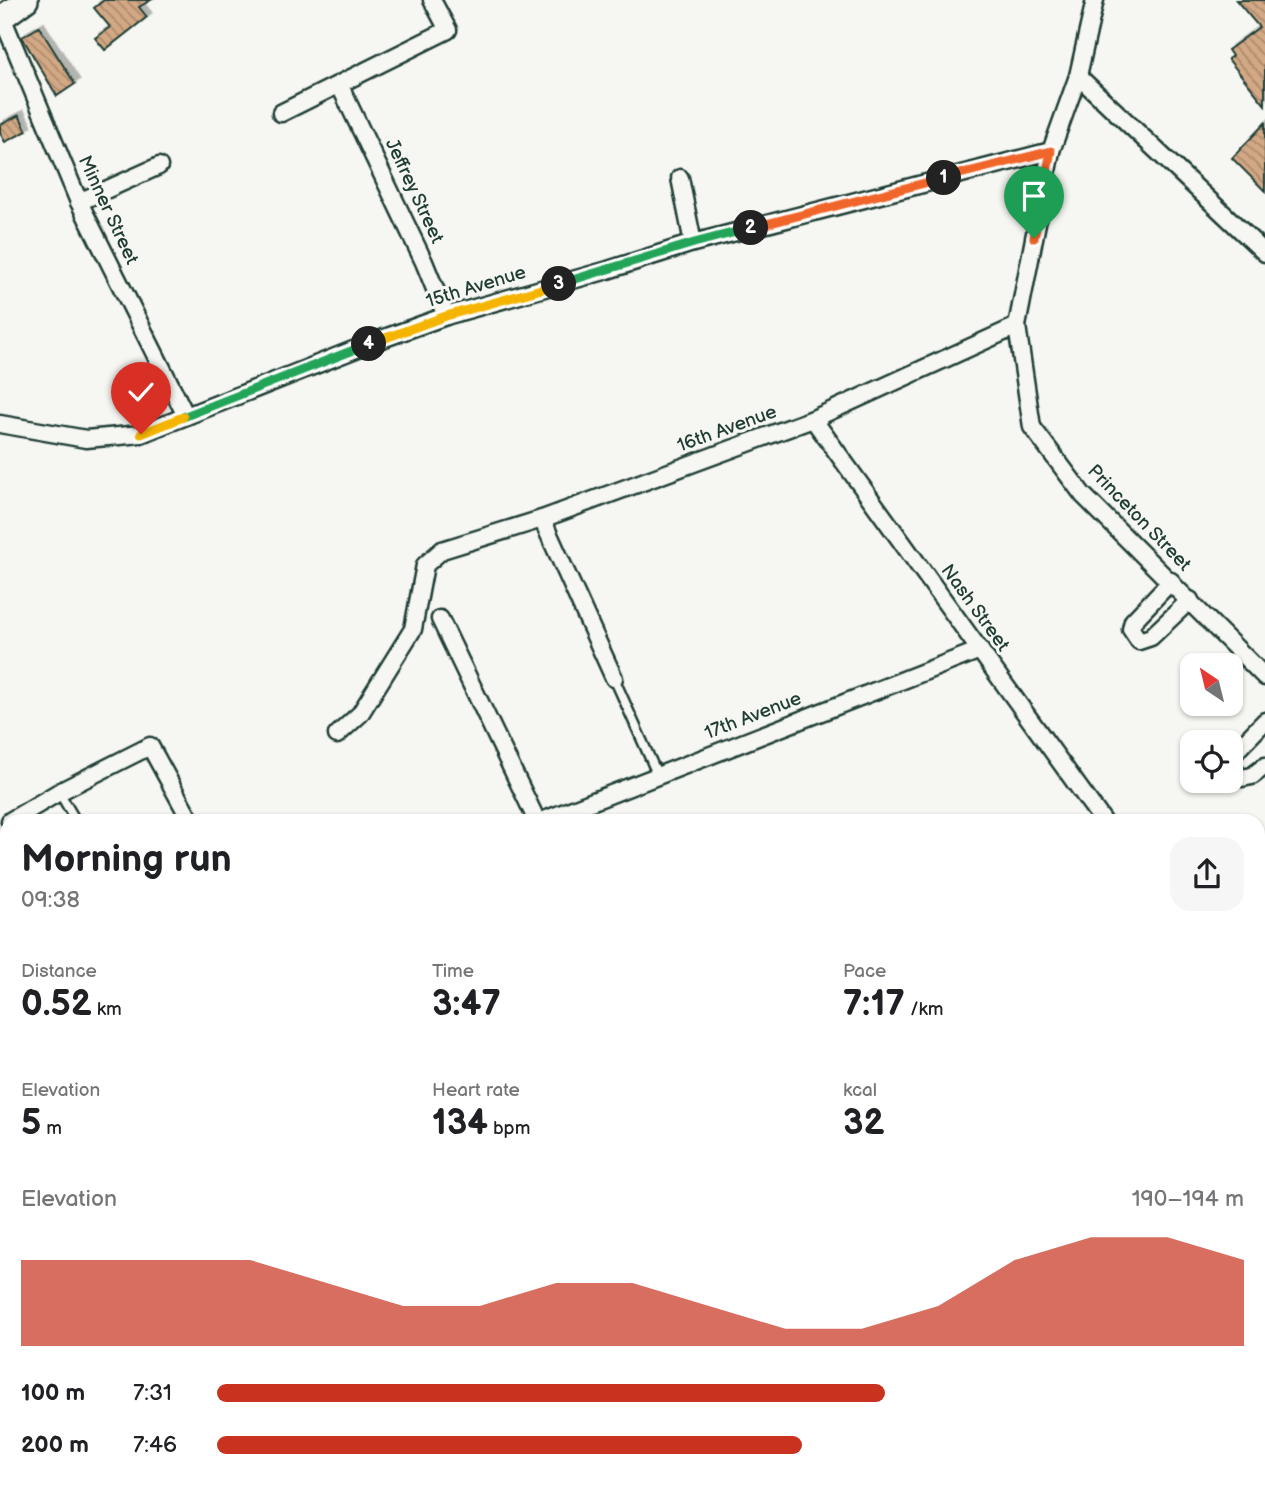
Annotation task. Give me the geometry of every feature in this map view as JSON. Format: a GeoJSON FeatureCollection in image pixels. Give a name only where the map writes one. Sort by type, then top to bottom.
{"type":"FeatureCollection","features":[{"type":"Feature","properties":{"kind":"main road"},"geometry":{"type":"LineString","coordinates":[[1,18],[26,0]]}},
{"type":"Feature","properties":{"kind":"street"},"geometry":{"type":"LineString","coordinates":[[281,113],[448,30],[432,0]]}},
{"type":"Feature","properties":{"kind":"street","name":"Princeton Street"},"geometry":{"type":"LineString","coordinates":[[1095,0],[1078,76],[1051,151],[1017,326],[1032,428],[1083,495],[1265,677]]}},
{"type":"Feature","properties":{"kind":"street","name":"Minner Street"},"geometry":{"type":"LineString","coordinates":[[1,18],[79,202],[186,416]]}},
{"type":"Feature","properties":{"kind":"street"},"geometry":{"type":"LineString","coordinates":[[1078,76],[1265,253]]}},
{"type":"Feature","properties":{"kind":"street","name":"Jeffrey Street"},"geometry":{"type":"LineString","coordinates":[[340,86],[424,262],[446,316]]}},
{"type":"Feature","properties":{"kind":"street","name":"15th Avenue"},"geometry":{"type":"LineString","coordinates":[[0,424],[86,439],[141,434],[446,316],[694,243],[1051,151]]}},
{"type":"Feature","properties":{"kind":"street"},"geometry":{"type":"LineString","coordinates":[[79,202],[159,166]]}},
{"type":"Feature","properties":{"kind":"street"},"geometry":{"type":"LineString","coordinates":[[680,178],[694,243]]}},
{"type":"Feature","properties":{"kind":"street","name":"16th Avenue"},"geometry":{"type":"LineString","coordinates":[[337,735],[360,715],[413,629],[425,565],[442,550],[542,519],[813,419],[1017,326]]}},
{"type":"Feature","properties":{"kind":"street","name":"Nash Street"},"geometry":{"type":"LineString","coordinates":[[813,419],[1099,814]]}},
{"type":"Feature","properties":{"kind":"street"},"geometry":{"type":"LineString","coordinates":[[542,519],[614,678]]}},
{"type":"Feature","properties":{"kind":"street"},"geometry":{"type":"LineString","coordinates":[[1171,581],[1133,621],[1131,629],[1139,641],[1151,637],[1190,600]]}},
{"type":"Feature","properties":{"kind":"street"},"geometry":{"type":"LineString","coordinates":[[440,620],[536,814]]}},
{"type":"Feature","properties":{"kind":"street","name":"17th Avenue"},"geometry":{"type":"LineString","coordinates":[[558,814],[980,650]]}},
{"type":"Feature","properties":{"kind":"street"},"geometry":{"type":"LineString","coordinates":[[1243,744],[1265,721]]}},
{"type":"Feature","properties":{"kind":"street"},"geometry":{"type":"LineString","coordinates":[[22,814],[150,746],[187,814]]}},
{"type":"Feature","properties":{"kind":"street"},"geometry":{"type":"LineString","coordinates":[[1243,778],[1252,776],[1265,766]]}},
{"type":"Feature","properties":{"kind":"lane"},"geometry":{"type":"LineString","coordinates":[[614,678],[658,776]]}},
{"type":"Feature","properties":{"kind":"lane"},"geometry":{"type":"LineString","coordinates":[[59,792],[72,814]]}},
{"type":"Feature","properties":{"kind":"building"},"geometry":{"type":"Polygon","coordinates":[[[104,0],[151,0],[139,7],[147,17],[105,50],[95,38],[110,27],[94,8],[104,0]]]}},
{"type":"Feature","properties":{"kind":"building"},"geometry":{"type":"Polygon","coordinates":[[[1236,0],[1265,0],[1265,105],[1228,59],[1232,56],[1228,50],[1259,27],[1236,0]]]}},
{"type":"Feature","properties":{"kind":"building"},"geometry":{"type":"Polygon","coordinates":[[[39,27],[75,84],[57,96],[22,37],[39,27]]]}},
{"type":"Feature","properties":{"kind":"building"},"geometry":{"type":"Polygon","coordinates":[[[19,115],[27,131],[5,142],[0,133],[0,125],[19,115]]]}},
{"type":"Feature","properties":{"kind":"building"},"geometry":{"type":"Polygon","coordinates":[[[1265,123],[1265,191],[1232,158],[1265,123]]]}},
{"type":"Feature","properties":{"kind":"route"},"geometry":{"type":"LineString","coordinates":[[141,434],[446,316],[694,243],[1051,151],[1034,238]]}}]}
